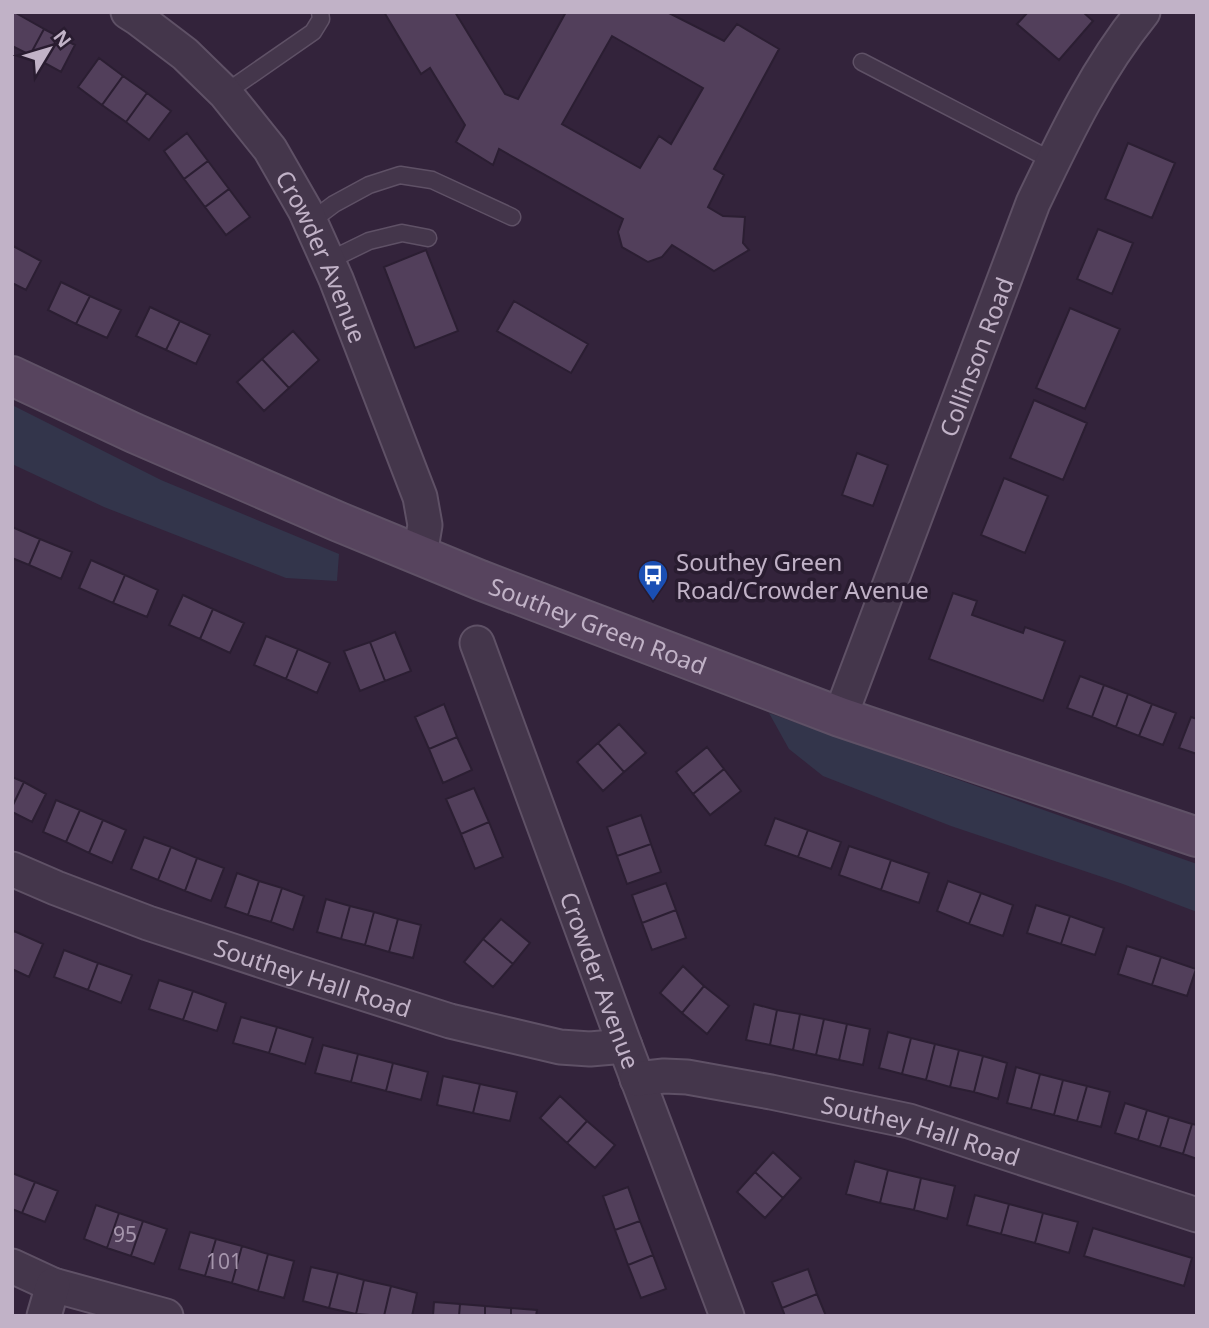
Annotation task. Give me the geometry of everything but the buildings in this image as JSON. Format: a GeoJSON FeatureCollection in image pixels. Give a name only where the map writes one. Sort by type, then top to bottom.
{"type":"FeatureCollection","features":[{"type":"Feature","properties":{"kind":"street","name":"Crowder Avenue"},"geometry":{"type":"LineString","coordinates":[[128,12],[185,54],[225,93],[270,149],[310,222],[328,261],[420,497],[425,525],[421,555]]}},
{"type":"Feature","properties":{"kind":"street","name":"Collinson Road"},"geometry":{"type":"LineString","coordinates":[[839,717],[1033,204],[1100,72],[1143,12]]}},
{"type":"Feature","properties":{"kind":"street","name":"Southey Green Road"},"geometry":{"type":"LineString","coordinates":[[12,376],[339,522],[480,580],[839,717],[1197,837]]}},
{"type":"Feature","properties":{"kind":"street","name":"Crowder Avenue"},"geometry":{"type":"LineString","coordinates":[[477,643],[727,1316]]}},
{"type":"Feature","properties":{"kind":"street","name":"Southey Hall Road"},"geometry":{"type":"LineString","coordinates":[[12,869],[148,923],[450,1021],[560,1047],[590,1049],[625,1046]]}},
{"type":"Feature","properties":{"kind":"street","name":"Southey Hall Road"},"geometry":{"type":"LineString","coordinates":[[637,1079],[687,1077],[909,1121],[1197,1215]]}},
{"type":"Feature","properties":{"kind":"street"},"geometry":{"type":"LineString","coordinates":[[12,1266],[49,1300],[166,1316]]}},
{"type":"Feature","properties":{"kind":"lane"},"geometry":{"type":"LineString","coordinates":[[225,93],[313,32],[321,19],[320,12]]}},
{"type":"Feature","properties":{"kind":"lane"},"geometry":{"type":"LineString","coordinates":[[862,62],[1053,162]]}},
{"type":"Feature","properties":{"kind":"lane"},"geometry":{"type":"LineString","coordinates":[[310,222],[334,204],[369,185],[400,175],[432,180],[512,217]]}},
{"type":"Feature","properties":{"kind":"lane"},"geometry":{"type":"LineString","coordinates":[[328,261],[369,241],[402,233],[428,238]]}},
{"type":"Feature","properties":{"kind":"shaded area"},"geometry":{"type":"Polygon","coordinates":[[[12,405],[161,480],[339,554],[337,581],[286,578],[104,507],[12,464],[12,405]]]}},
{"type":"Feature","properties":{"kind":"shaded area"},"geometry":{"type":"Polygon","coordinates":[[[769,713],[1197,864],[1197,912],[951,826],[823,776],[789,749],[769,713]]]}},
{"type":"Feature","properties":{"kind":"place","name":"Southey Green Road/Crowder Avenue"},"geometry":{"type":"Point","coordinates":[653,602]}}]}
